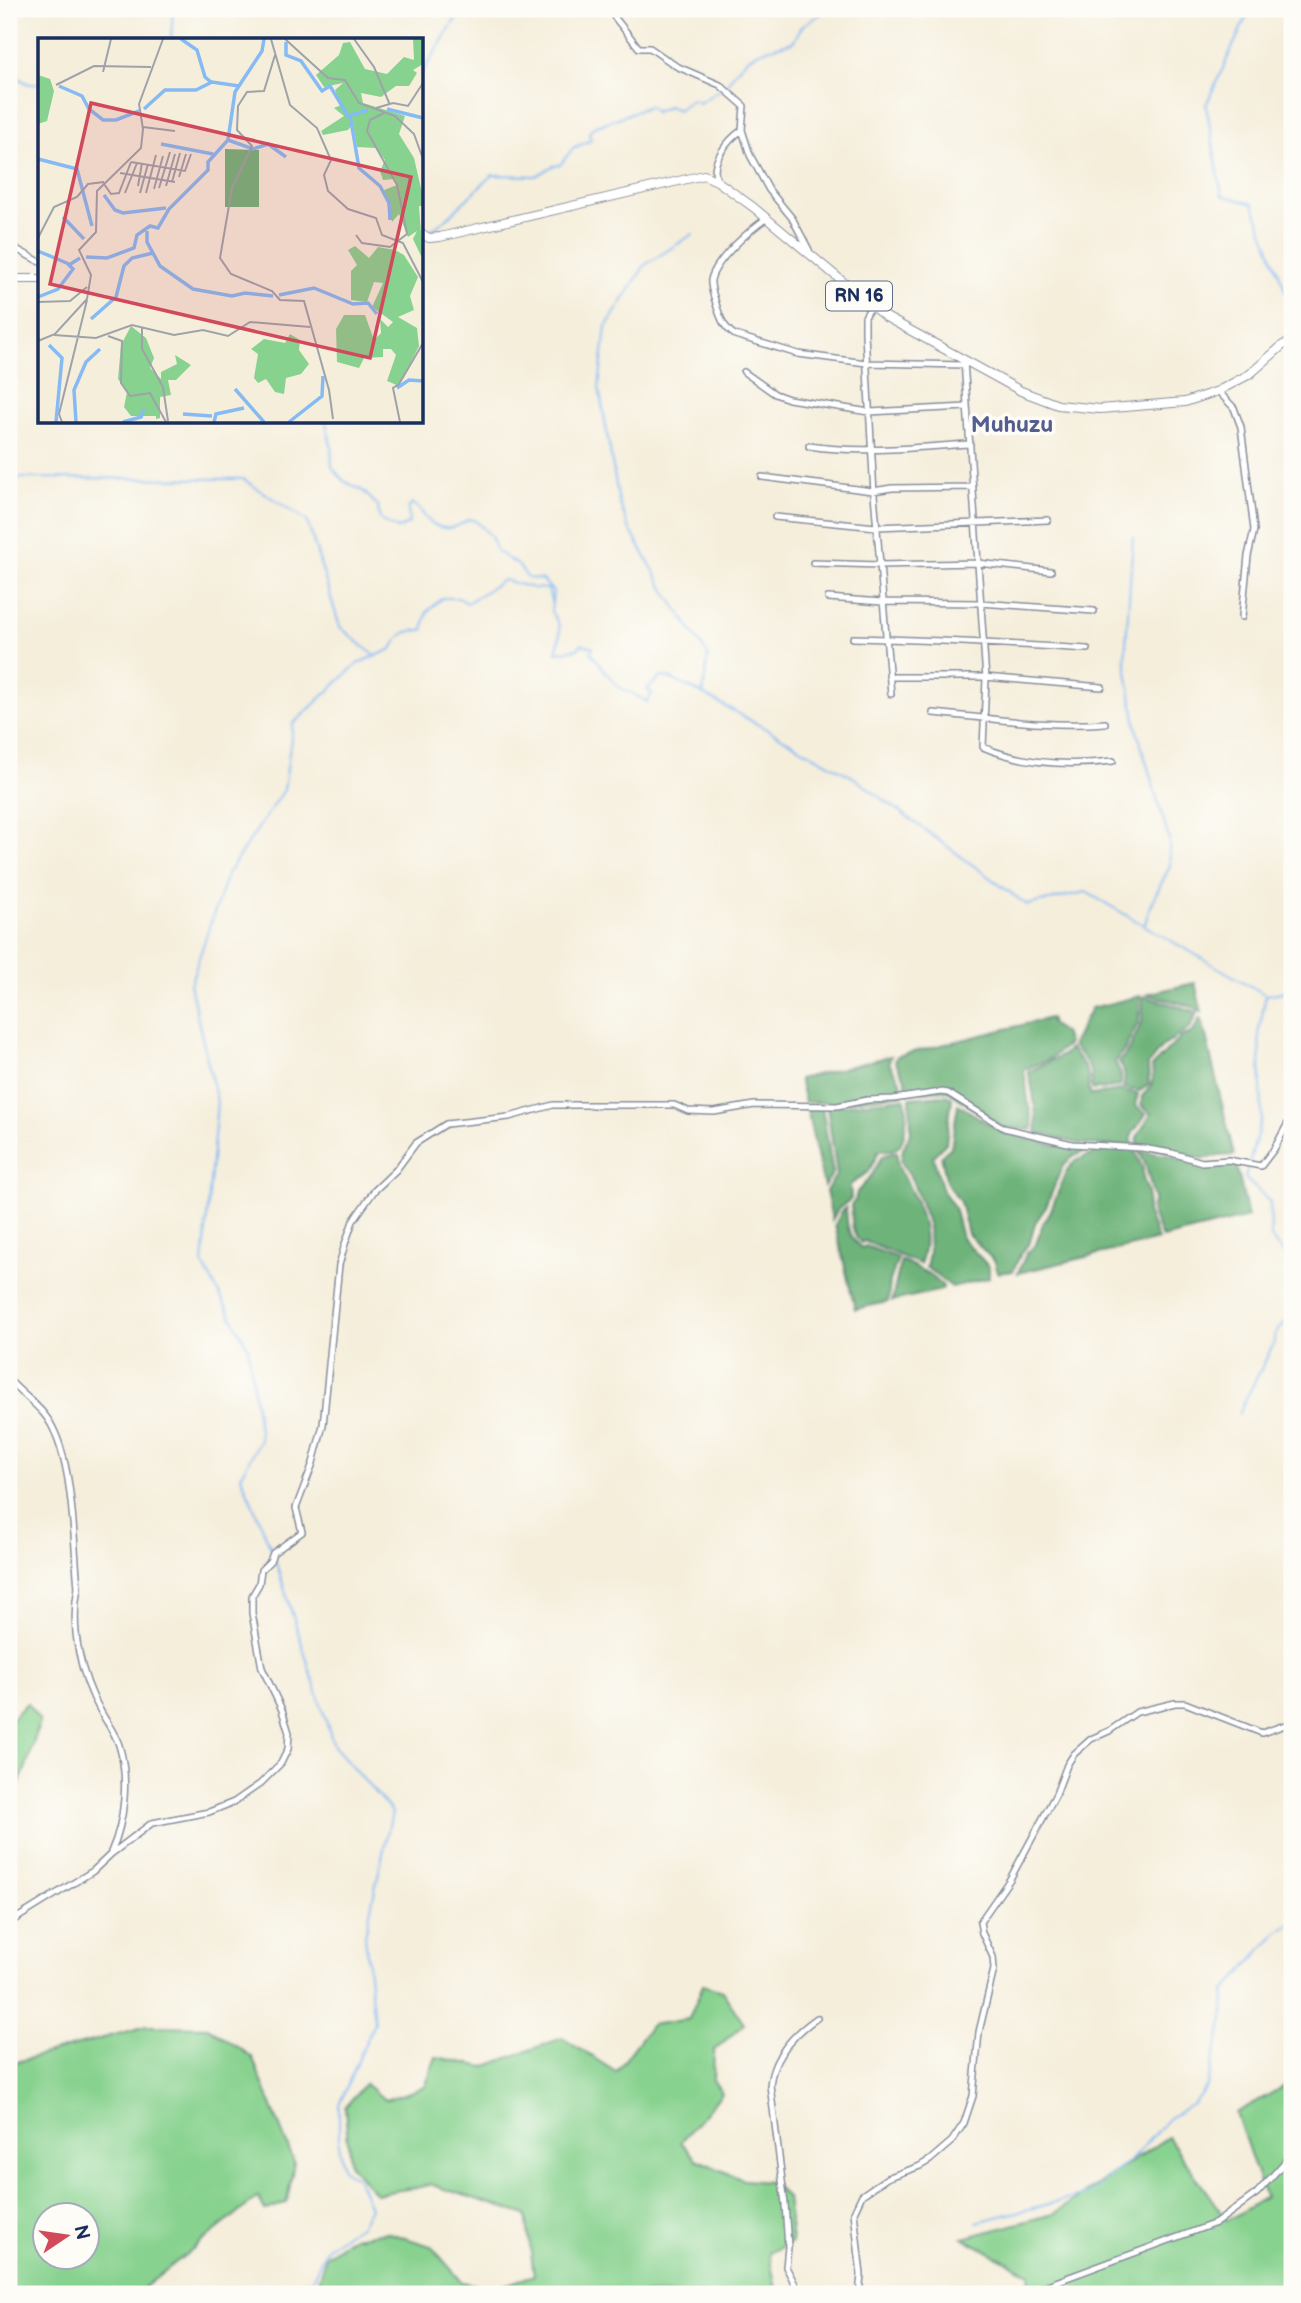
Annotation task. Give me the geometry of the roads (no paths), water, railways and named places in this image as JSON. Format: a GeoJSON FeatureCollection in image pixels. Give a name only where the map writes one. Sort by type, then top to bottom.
{"type":"FeatureCollection","features":[{"type":"Feature","properties":{"kind":"main road"},"geometry":{"type":"LineString","coordinates":[[425,236],[482,228],[696,176],[704,175],[717,181]]}},
{"type":"Feature","properties":{"kind":"main road","name":"RN 16"},"geometry":{"type":"LineString","coordinates":[[717,181],[767,218],[871,306],[905,329],[1021,391],[1058,405],[1100,409],[1185,402],[1218,391],[1256,370],[1283,345],[1292,342]]}},
{"type":"Feature","properties":{"kind":"main road"},"geometry":{"type":"LineString","coordinates":[[9,279],[38,279]]}},
{"type":"Feature","properties":{"kind":"street"},"geometry":{"type":"LineString","coordinates":[[608,9],[639,48],[650,47],[683,70],[723,88],[744,106],[742,130],[757,169],[769,190],[792,218],[813,257]]}},
{"type":"Feature","properties":{"kind":"street"},"geometry":{"type":"LineString","coordinates":[[717,181],[714,171],[718,160],[734,136],[742,130]]}},
{"type":"Feature","properties":{"kind":"street"},"geometry":{"type":"LineString","coordinates":[[767,218],[744,235],[711,280],[713,295],[723,322],[735,335],[798,354],[866,363],[965,363],[985,677],[983,747],[999,754],[1061,763],[1113,761]]}},
{"type":"Feature","properties":{"kind":"street"},"geometry":{"type":"LineString","coordinates":[[9,245],[38,261]]}},
{"type":"Feature","properties":{"kind":"street"},"geometry":{"type":"LineString","coordinates":[[871,306],[866,317],[866,363],[873,491],[891,694]]}},
{"type":"Feature","properties":{"kind":"street"},"geometry":{"type":"LineString","coordinates":[[744,372],[775,394],[789,399],[869,412],[967,407]]}},
{"type":"Feature","properties":{"kind":"street"},"geometry":{"type":"LineString","coordinates":[[1218,391],[1234,408],[1241,427],[1254,530],[1248,556],[1242,617]]}},
{"type":"Feature","properties":{"kind":"street"},"geometry":{"type":"LineString","coordinates":[[809,446],[833,450],[970,443]]}},
{"type":"Feature","properties":{"kind":"street"},"geometry":{"type":"LineString","coordinates":[[762,477],[873,491],[892,488],[973,487]]}},
{"type":"Feature","properties":{"kind":"street"},"geometry":{"type":"LineString","coordinates":[[775,517],[876,527],[1048,520]]}},
{"type":"Feature","properties":{"kind":"street"},"geometry":{"type":"LineString","coordinates":[[813,564],[978,563],[1051,571]]}},
{"type":"Feature","properties":{"kind":"street"},"geometry":{"type":"LineString","coordinates":[[828,598],[882,602],[981,603],[1094,611]]}},
{"type":"Feature","properties":{"kind":"street"},"geometry":{"type":"LineString","coordinates":[[853,638],[983,642],[1087,649]]}},
{"type":"Feature","properties":{"kind":"street"},"geometry":{"type":"LineString","coordinates":[[889,677],[985,677],[1102,687]]}},
{"type":"Feature","properties":{"kind":"street"},"geometry":{"type":"LineString","coordinates":[[933,713],[1077,725],[1105,723]]}},
{"type":"Feature","properties":{"kind":"street"},"geometry":{"type":"LineString","coordinates":[[9,1923],[93,1871],[110,1854],[158,1821],[202,1814],[234,1802],[261,1784],[285,1756],[289,1733],[282,1710],[267,1682],[260,1658],[252,1596],[259,1584],[261,1570],[270,1561],[273,1553],[302,1532],[296,1508],[313,1463],[323,1425],[339,1265],[353,1221],[374,1191],[396,1170],[408,1150],[446,1124],[508,1117],[552,1105],[674,1105],[688,1111],[713,1112],[754,1105],[837,1106],[860,1100],[888,1100],[941,1092],[948,1093],[1004,1128],[1072,1144],[1142,1149],[1172,1153],[1202,1162],[1228,1160],[1261,1166],[1292,1116]]}},
{"type":"Feature","properties":{"kind":"street"},"geometry":{"type":"LineString","coordinates":[[9,1380],[45,1414],[54,1430],[65,1467],[78,1587],[76,1599],[80,1663],[100,1712],[116,1738],[122,1759],[121,1822],[110,1854]]}},
{"type":"Feature","properties":{"kind":"street"},"geometry":{"type":"LineString","coordinates":[[859,2294],[861,2276],[854,2212],[862,2195],[875,2185],[930,2160],[952,2141],[964,2123],[973,2096],[979,2032],[994,1969],[993,1957],[980,1922],[1010,1879],[1052,1803],[1074,1754],[1091,1738],[1109,1731],[1137,1712],[1164,1705],[1185,1703],[1262,1733],[1288,1724],[1292,1716]]}},
{"type":"Feature","properties":{"kind":"street"},"geometry":{"type":"LineString","coordinates":[[800,2294],[786,2267],[788,2247],[785,2204],[770,2085],[771,2073],[784,2050],[799,2032],[817,2018]]}},
{"type":"Feature","properties":{"kind":"street"},"geometry":{"type":"LineString","coordinates":[[1023,2294],[1216,2223],[1257,2193],[1292,2154]]}},
{"type":"Feature","properties":{"kind":"waterway"},"geometry":{"type":"LineString","coordinates":[[171,38],[173,9]]}},
{"type":"Feature","properties":{"kind":"waterway"},"geometry":{"type":"LineString","coordinates":[[424,70],[462,9]]}},
{"type":"Feature","properties":{"kind":"waterway"},"geometry":{"type":"LineString","coordinates":[[726,86],[746,60],[761,51],[793,42],[803,25],[829,9]]}},
{"type":"Feature","properties":{"kind":"waterway"},"geometry":{"type":"LineString","coordinates":[[1250,9],[1206,105],[1222,195],[1253,204],[1292,304]]}},
{"type":"Feature","properties":{"kind":"waterway"},"geometry":{"type":"LineString","coordinates":[[9,73],[29,84],[38,84]]}},
{"type":"Feature","properties":{"kind":"waterway"},"geometry":{"type":"LineString","coordinates":[[428,232],[443,222],[492,175],[536,176],[560,165],[573,148],[591,140],[589,134],[592,128],[649,106],[655,112],[669,106],[678,110],[692,99],[699,103],[721,89]]}},
{"type":"Feature","properties":{"kind":"waterway"},"geometry":{"type":"LineString","coordinates":[[693,234],[645,265],[606,327],[599,387],[619,502],[628,526],[667,594],[708,655],[703,694]]}},
{"type":"Feature","properties":{"kind":"waterway"},"geometry":{"type":"LineString","coordinates":[[326,424],[332,467],[344,481],[363,491],[378,506],[382,521],[398,529],[409,523],[408,508],[412,504],[432,523],[443,528],[454,527],[469,519],[476,521],[491,536],[497,552],[518,565],[528,578],[543,580],[553,592],[551,612],[560,631],[556,652],[578,649],[581,644],[593,647],[591,653],[614,683],[647,702],[652,693],[647,689],[661,677],[703,694],[853,777],[1027,905],[1086,892],[1266,995],[1292,990]]}},
{"type":"Feature","properties":{"kind":"waterway"},"geometry":{"type":"LineString","coordinates":[[9,472],[15,478],[243,479],[307,521],[340,627],[374,655]]}},
{"type":"Feature","properties":{"kind":"waterway"},"geometry":{"type":"LineString","coordinates":[[1133,537],[1125,659],[1137,731],[1169,839],[1170,866],[1150,906],[1145,924]]}},
{"type":"Feature","properties":{"kind":"waterway"},"geometry":{"type":"LineString","coordinates":[[272,1551],[241,1476],[260,1439],[248,1347],[203,1264],[217,1102],[190,985],[227,874],[284,790],[293,724],[357,664],[392,649],[404,634],[423,630],[427,612],[442,598],[459,598],[467,603],[503,580],[548,589],[552,605]]}},
{"type":"Feature","properties":{"kind":"waterway"},"geometry":{"type":"LineString","coordinates":[[1266,995],[1259,1030],[1262,1117],[1245,1178],[1270,1202],[1271,1238],[1292,1263]]}},
{"type":"Feature","properties":{"kind":"waterway"},"geometry":{"type":"LineString","coordinates":[[1239,1413],[1273,1345],[1276,1332],[1291,1317],[1292,1310]]}},
{"type":"Feature","properties":{"kind":"waterway"},"geometry":{"type":"LineString","coordinates":[[274,1556],[334,1746],[392,1812],[365,1935],[374,2023],[339,2105],[339,2149],[343,2170],[358,2179],[370,2208],[361,2225],[327,2247],[309,2286]]}},
{"type":"Feature","properties":{"kind":"waterway"},"geometry":{"type":"LineString","coordinates":[[977,2222],[1089,2194],[1132,2159],[1169,2118],[1193,2104],[1207,2085],[1224,2019],[1225,1991],[1278,1931],[1292,1923]]}},
{"type":"Feature","properties":{"kind":"district","name":"Muhuzu"},"geometry":{"type":"Point","coordinates":[1012,424]}}]}
